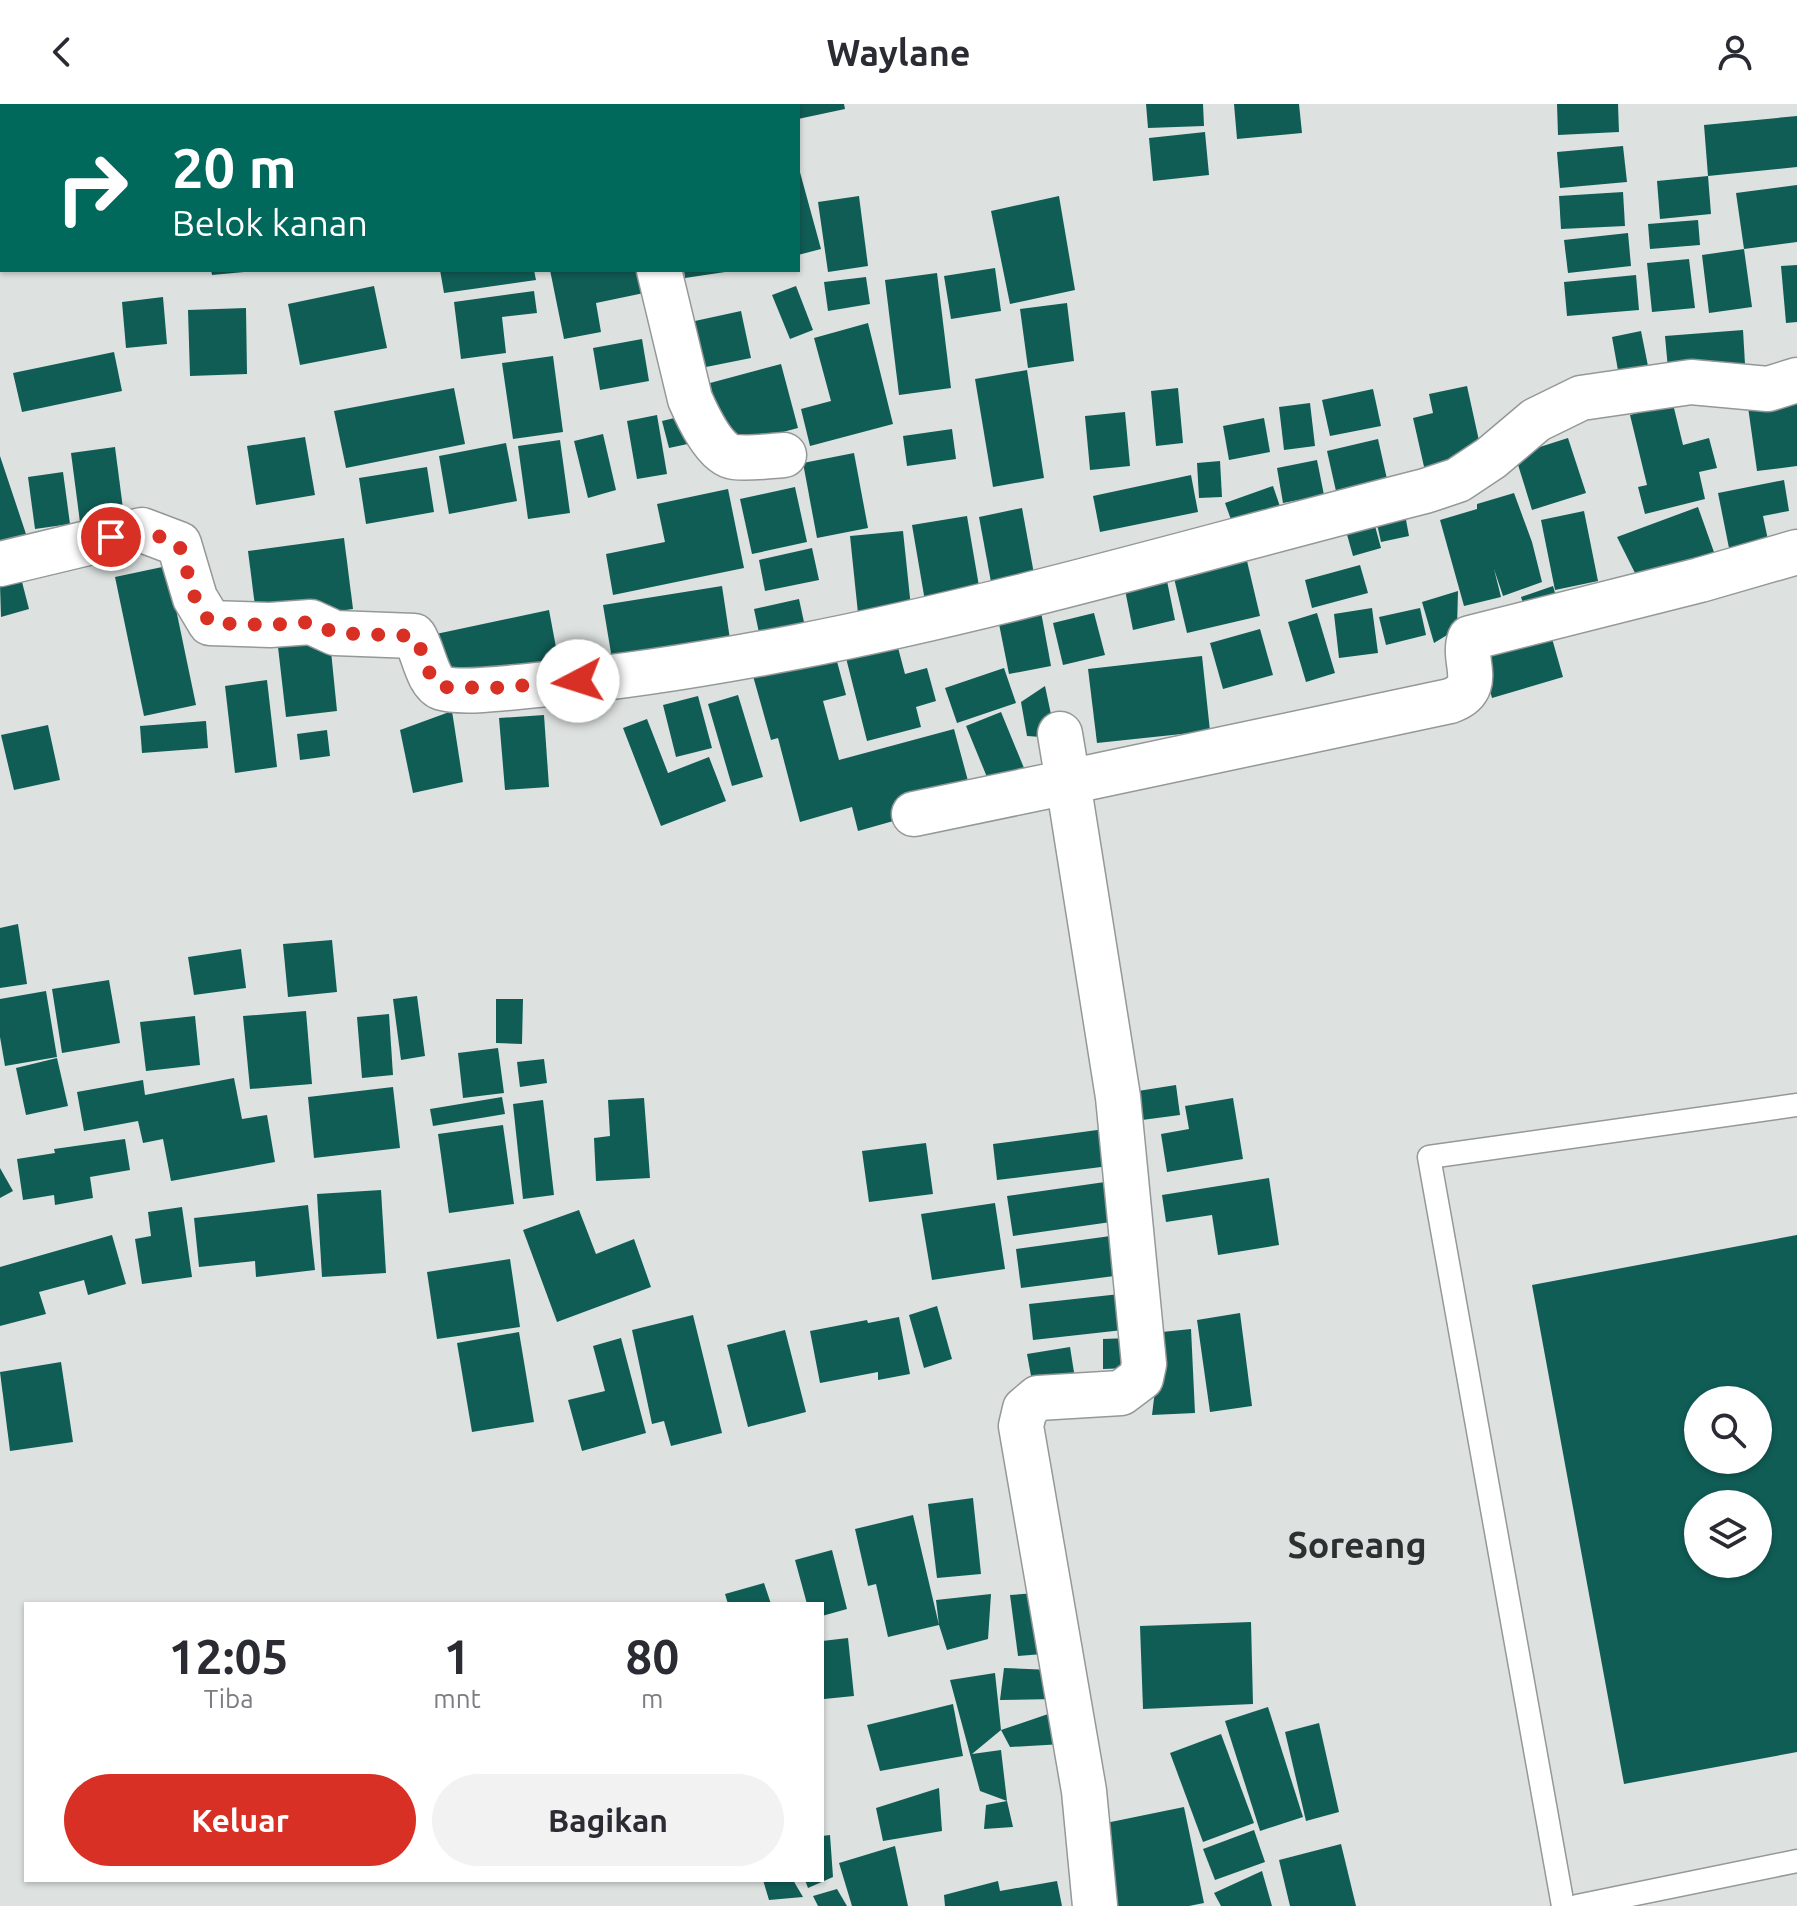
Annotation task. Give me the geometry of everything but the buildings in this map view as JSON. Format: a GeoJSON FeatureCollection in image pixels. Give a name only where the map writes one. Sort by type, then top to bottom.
{"type":"FeatureCollection","features":[{"type":"Feature","properties":{"kind":"street"},"geometry":{"type":"LineString","coordinates":[[659,272],[690,399],[721,452],[732,457],[784,455]]}},
{"type":"Feature","properties":{"kind":"street"},"geometry":{"type":"LineString","coordinates":[[0,564],[142,530],[179,544],[195,598],[210,623],[270,625],[311,622],[335,633],[414,636],[423,648],[432,680],[439,687],[449,689],[607,679],[913,624],[1425,491],[1458,480],[1491,458],[1536,420],[1581,398],[1691,382],[1768,389],[1797,380]]}},
{"type":"Feature","properties":{"kind":"street"},"geometry":{"type":"LineString","coordinates":[[914,814],[1450,701],[1466,691],[1471,675],[1466,647],[1470,638],[1700,580],[1797,552]]}},
{"type":"Feature","properties":{"kind":"street"},"geometry":{"type":"LineString","coordinates":[[1060,734],[1118,1097],[1144,1364],[1141,1378],[1121,1393],[1038,1398],[1025,1409],[1021,1426],[1084,1791],[1095,1906]]}},
{"type":"Feature","properties":{"kind":"lane"},"geometry":{"type":"LineString","coordinates":[[1563,1906],[1429,1157],[1797,1105]]}},
{"type":"Feature","properties":{"kind":"lane"},"geometry":{"type":"LineString","coordinates":[[1577,1906],[1667,1897],[1797,1861]]}},
{"type":"Feature","properties":{"kind":"district","name":"Soreang"},"geometry":{"type":"Point","coordinates":[1357,1544]}},
{"type":"Feature","properties":{"kind":"route"},"geometry":{"type":"LineString","coordinates":[[111,537],[142,530],[179,544],[195,598],[210,623],[270,625],[311,622],[335,633],[414,636],[423,648],[432,680],[439,687],[449,689],[578,681]]}}]}
